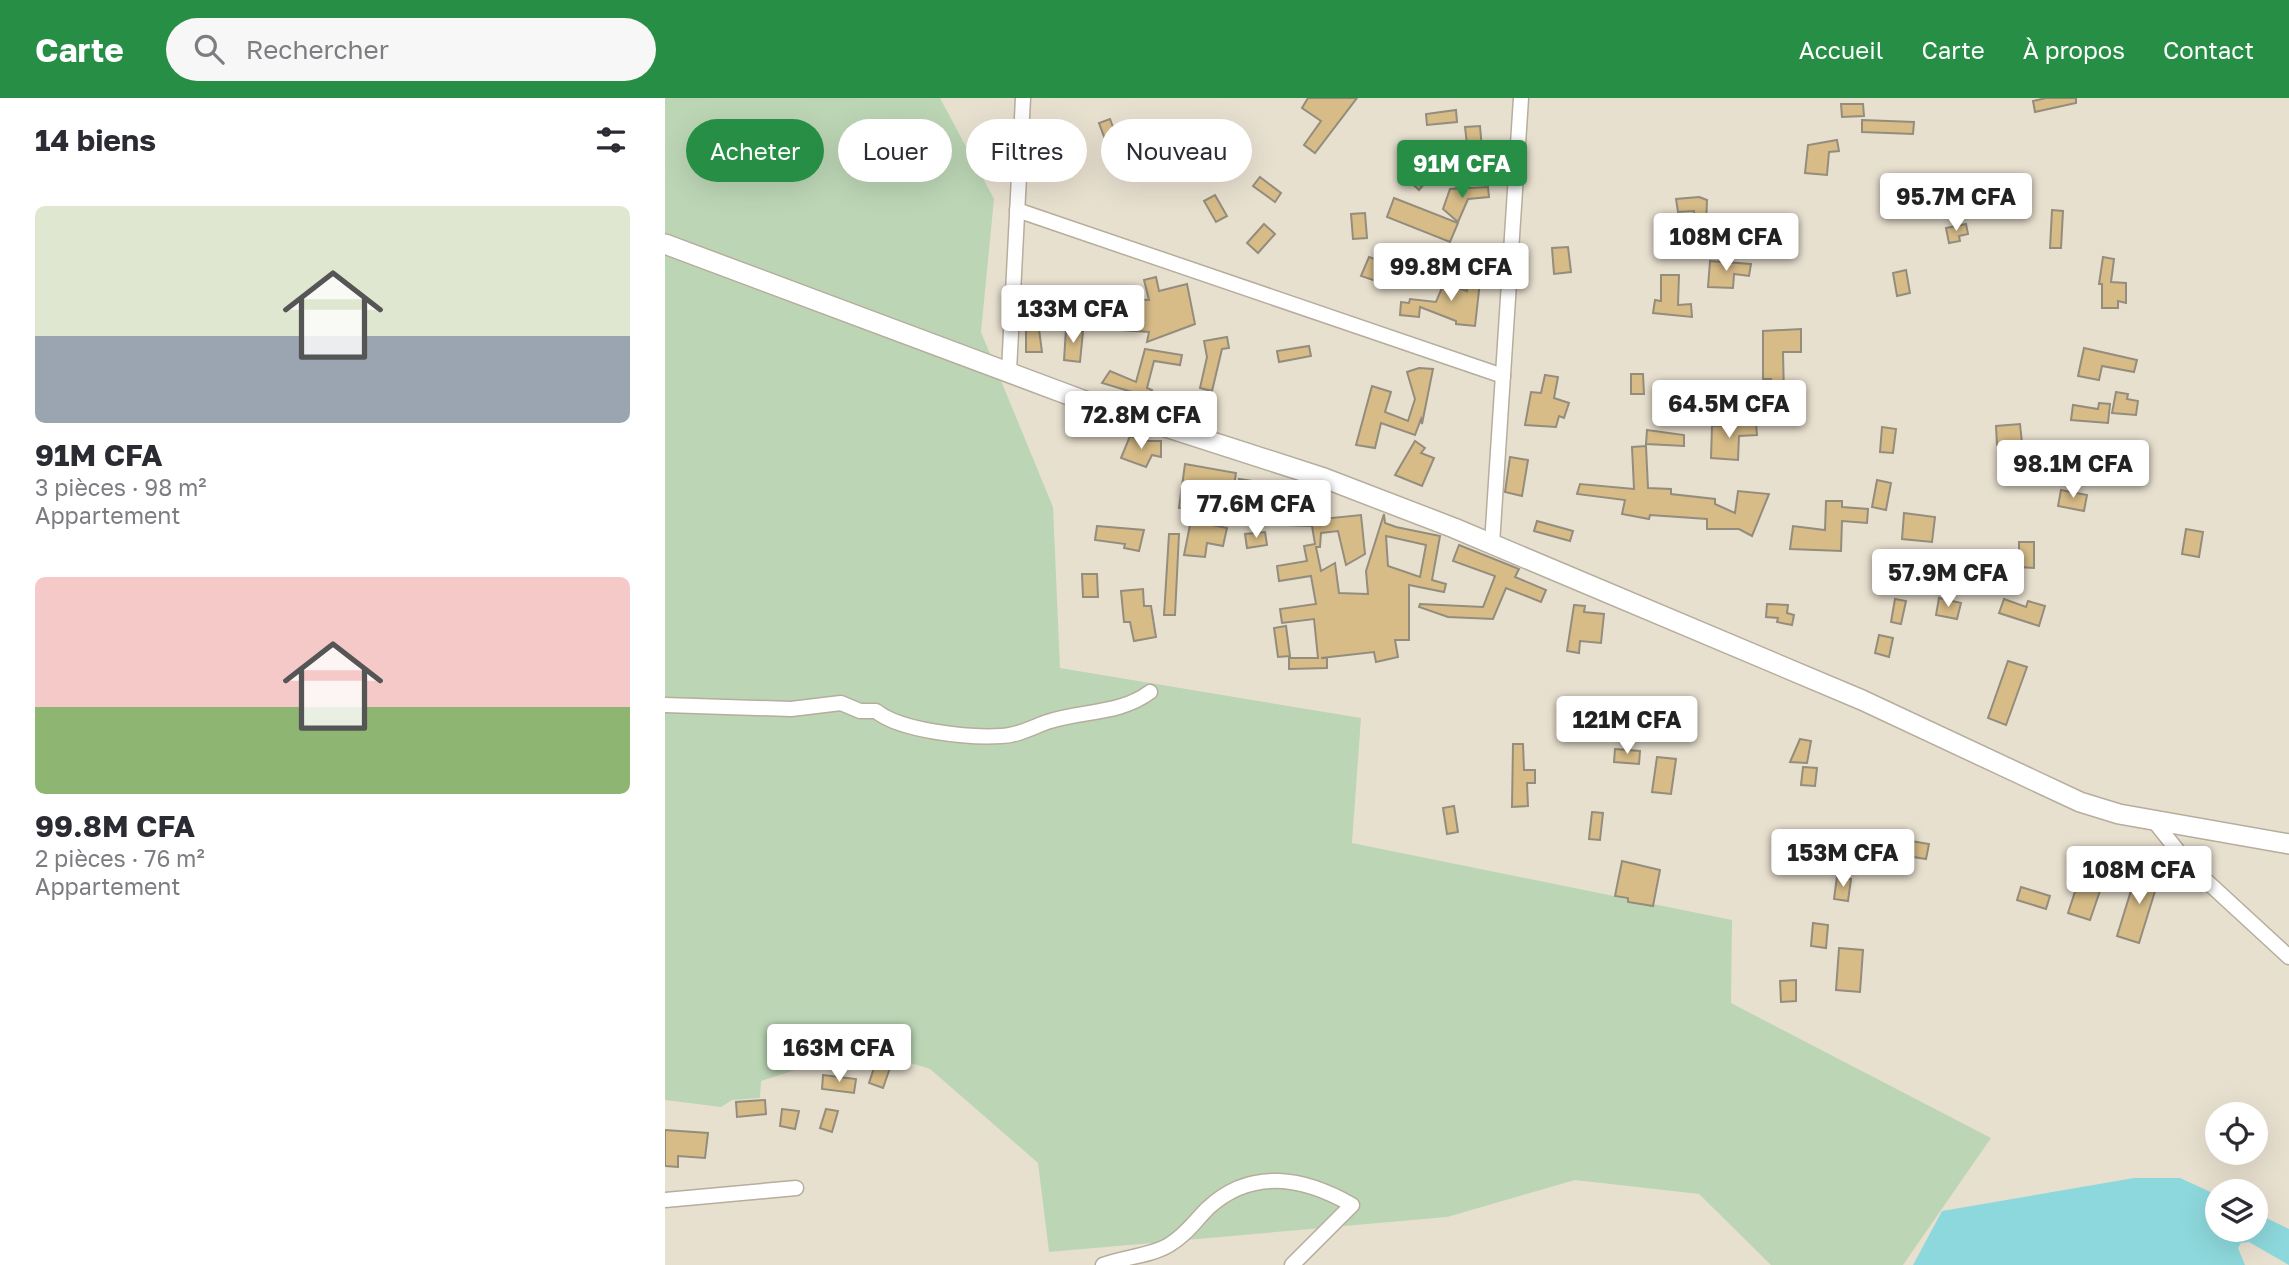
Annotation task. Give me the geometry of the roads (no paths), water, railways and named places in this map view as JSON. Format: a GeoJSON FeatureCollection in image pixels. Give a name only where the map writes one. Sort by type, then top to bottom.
{"type":"FeatureCollection","features":[{"type":"Feature","properties":{"kind":"main road"},"geometry":{"type":"LineString","coordinates":[[665,244],[1085,401],[1324,478],[1492,544],[1862,700],[2080,802],[2154,821],[2289,844]]}},
{"type":"Feature","properties":{"kind":"street"},"geometry":{"type":"LineString","coordinates":[[1009,371],[1023,98]]}},
{"type":"Feature","properties":{"kind":"street"},"geometry":{"type":"LineString","coordinates":[[1492,544],[1521,98]]}},
{"type":"Feature","properties":{"kind":"street"},"geometry":{"type":"LineString","coordinates":[[1017,209],[1503,376]]}},
{"type":"Feature","properties":{"kind":"street"},"geometry":{"type":"LineString","coordinates":[[665,705],[791,709],[841,703],[860,710],[876,710],[887,720],[926,729],[1000,737],[1046,723],[1123,707],[1150,692]]}},
{"type":"Feature","properties":{"kind":"street"},"geometry":{"type":"LineString","coordinates":[[2154,821],[2189,865],[2289,957]]}},
{"type":"Feature","properties":{"kind":"street"},"geometry":{"type":"LineString","coordinates":[[1103,1265],[1146,1258],[1167,1247],[1187,1233],[1227,1194],[1260,1182],[1287,1180],[1325,1190],[1352,1205],[1292,1265]]}},
{"type":"Feature","properties":{"kind":"street"},"geometry":{"type":"LineString","coordinates":[[665,1200],[796,1188]]}},
{"type":"Feature","properties":{"kind":"water"},"geometry":{"type":"Polygon","coordinates":[[[2134,1178],[2180,1178],[2205,1189],[2205,1242],[2249,1242],[2241,1243],[2238,1248],[2245,1265],[1913,1265],[1942,1211],[2134,1178]]]}},
{"type":"Feature","properties":{"kind":"water"},"geometry":{"type":"Polygon","coordinates":[[[2268,1219],[2289,1229],[2289,1265],[2249,1242],[2268,1242],[2268,1219]]]}}]}
